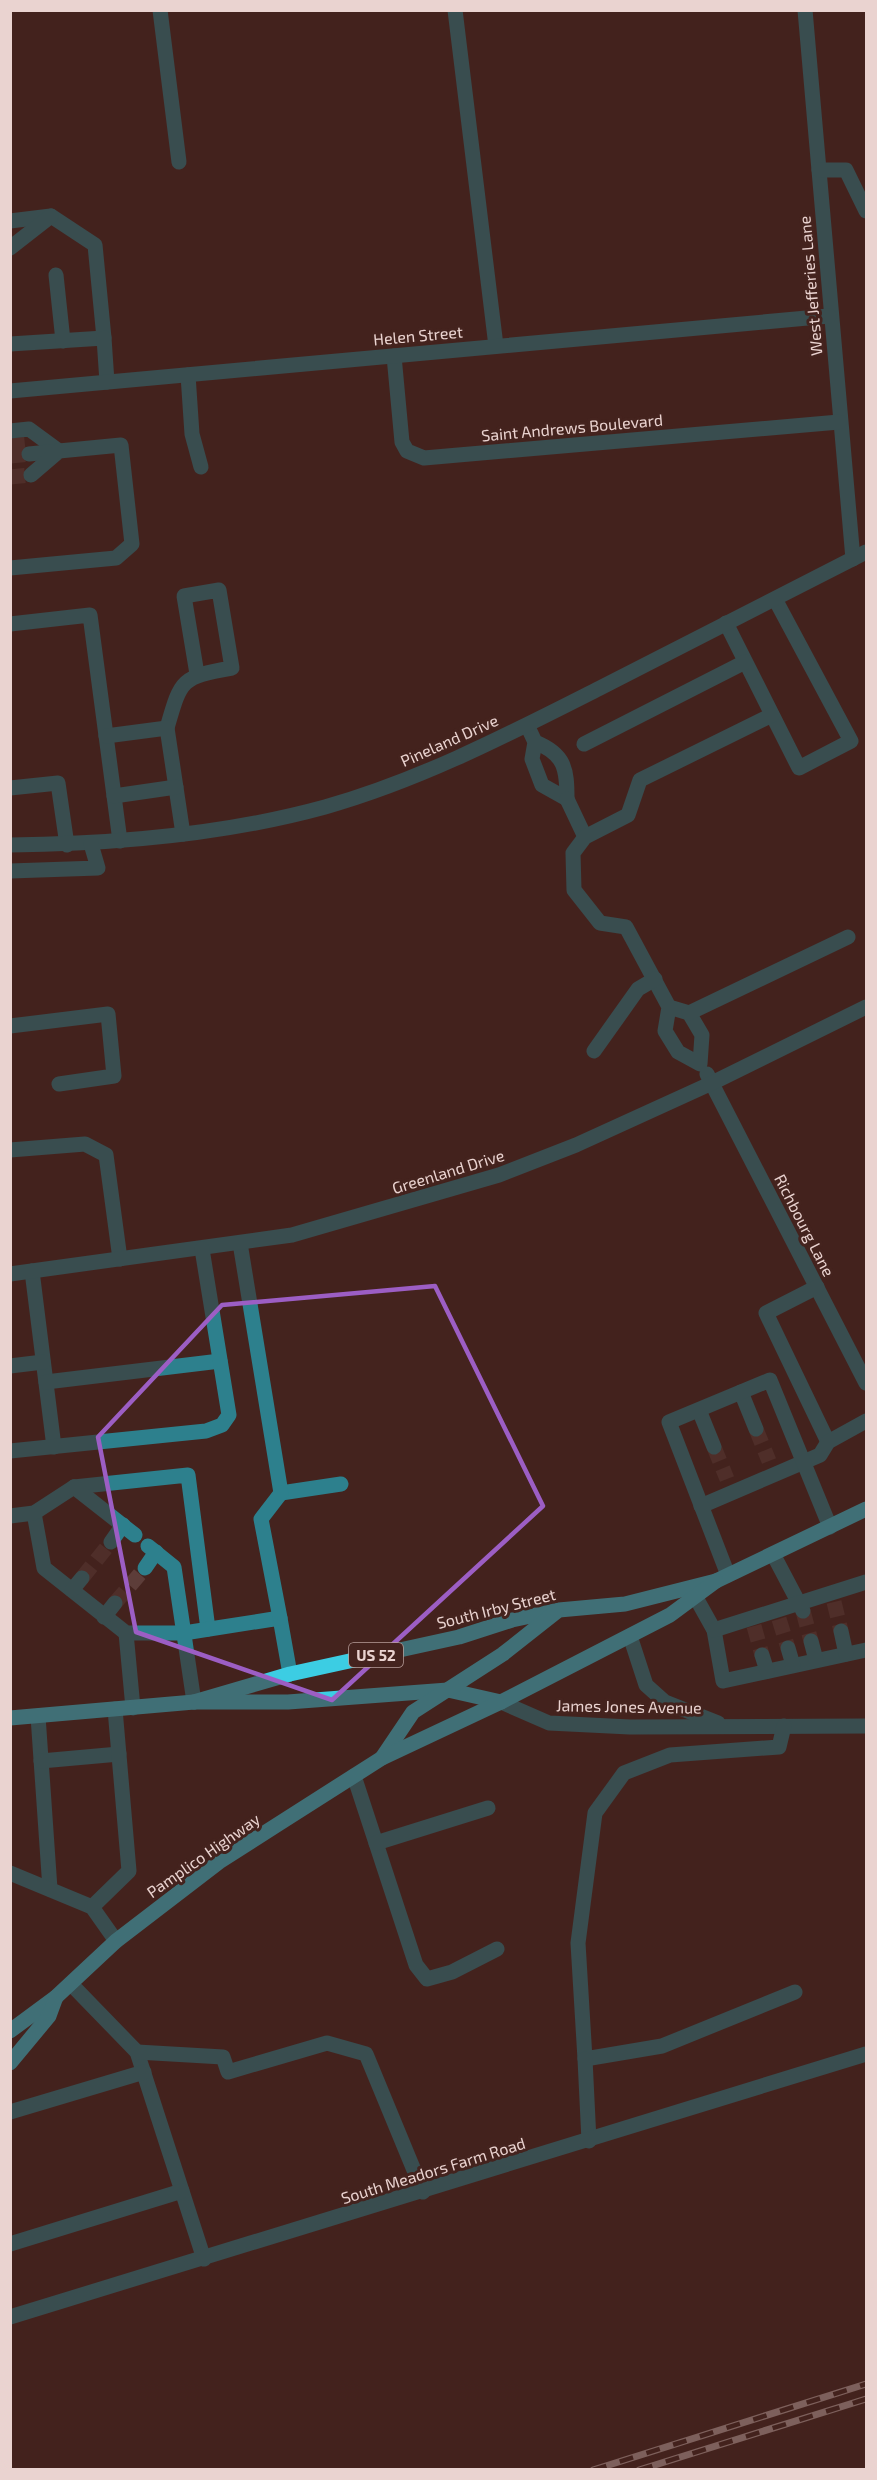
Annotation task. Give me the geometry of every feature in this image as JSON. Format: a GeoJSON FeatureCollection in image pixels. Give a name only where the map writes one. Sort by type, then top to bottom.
{"type":"FeatureCollection","features":[{"type":"Feature","properties":{"kind":"main road","name":"South Irby Street"},"geometry":{"type":"LineString","coordinates":[[194,1702],[290,1674],[459,1637],[512,1620],[559,1610],[625,1604],[722,1578],[866,1512]]}},
{"type":"Feature","properties":{"kind":"main road","name":"Pamplico Highway"},"geometry":{"type":"LineString","coordinates":[[10,2031],[56,1997],[116,1941],[219,1862],[382,1758],[501,1702],[670,1615],[722,1578]]}},
{"type":"Feature","properties":{"kind":"main road","name":"Pamplico Highway"},"geometry":{"type":"LineString","coordinates":[[382,1758],[412,1712],[503,1654],[559,1610]]}},
{"type":"Feature","properties":{"kind":"main road","name":"South Irby Street"},"geometry":{"type":"LineString","coordinates":[[10,1718],[194,1702],[288,1702],[448,1690],[501,1702]]}},
{"type":"Feature","properties":{"kind":"main road","name":"Pamplico Highway"},"geometry":{"type":"LineString","coordinates":[[10,2063],[49,2016],[56,1997]]}},
{"type":"Feature","properties":{"kind":"street"},"geometry":{"type":"LineString","coordinates":[[160,10],[179,162]]}},
{"type":"Feature","properties":{"kind":"street"},"geometry":{"type":"LineString","coordinates":[[455,10],[496,346]]}},
{"type":"Feature","properties":{"kind":"street","name":"West Jefferies Lane"},"geometry":{"type":"LineString","coordinates":[[805,10],[852,559]]}},
{"type":"Feature","properties":{"kind":"street"},"geometry":{"type":"LineString","coordinates":[[819,170],[846,170],[867,211]]}},
{"type":"Feature","properties":{"kind":"street"},"geometry":{"type":"LineString","coordinates":[[10,248],[51,216]]}},
{"type":"Feature","properties":{"kind":"street"},"geometry":{"type":"LineString","coordinates":[[10,221],[51,216],[95,245],[106,382]]}},
{"type":"Feature","properties":{"kind":"street"},"geometry":{"type":"LineString","coordinates":[[56,275],[63,341]]}},
{"type":"Feature","properties":{"kind":"street","name":"Helen Street"},"geometry":{"type":"LineString","coordinates":[[10,391],[830,316]]}},
{"type":"Feature","properties":{"kind":"street"},"geometry":{"type":"LineString","coordinates":[[10,344],[104,338]]}},
{"type":"Feature","properties":{"kind":"street","name":"Saint Andrews Boulevard"},"geometry":{"type":"LineString","coordinates":[[394,356],[402,442],[407,451],[424,458],[839,422]]}},
{"type":"Feature","properties":{"kind":"street"},"geometry":{"type":"LineString","coordinates":[[188,375],[192,434],[201,467]]}},
{"type":"Feature","properties":{"kind":"street"},"geometry":{"type":"LineString","coordinates":[[10,431],[29,429],[59,451]]}},
{"type":"Feature","properties":{"kind":"street"},"geometry":{"type":"LineString","coordinates":[[10,568],[116,558],[132,544],[122,445],[59,451],[30,460],[59,451]]}},
{"type":"Feature","properties":{"kind":"street","name":"Pineland Drive"},"geometry":{"type":"LineString","coordinates":[[10,845],[91,844],[183,834],[268,821],[326,807],[385,788],[527,725],[867,552]]}},
{"type":"Feature","properties":{"kind":"street"},"geometry":{"type":"LineString","coordinates":[[183,834],[167,728],[178,689],[197,674],[232,668],[219,590],[184,596],[197,674]]}},
{"type":"Feature","properties":{"kind":"street"},"geometry":{"type":"LineString","coordinates":[[726,623],[799,768],[851,741],[775,598]]}},
{"type":"Feature","properties":{"kind":"street"},"geometry":{"type":"LineString","coordinates":[[10,624],[90,615],[120,841]]}},
{"type":"Feature","properties":{"kind":"street"},"geometry":{"type":"LineString","coordinates":[[584,744],[745,662]]}},
{"type":"Feature","properties":{"kind":"street"},"geometry":{"type":"LineString","coordinates":[[689,1013],[702,1035],[700,1064],[678,1052],[665,1031],[669,1007],[626,927],[600,923],[574,890],[573,854],[585,837],[628,815],[640,780],[772,715]]}},
{"type":"Feature","properties":{"kind":"street"},"geometry":{"type":"LineString","coordinates":[[527,725],[535,742],[532,759],[543,785],[567,799]]}},
{"type":"Feature","properties":{"kind":"street"},"geometry":{"type":"LineString","coordinates":[[106,736],[167,728]]}},
{"type":"Feature","properties":{"kind":"street"},"geometry":{"type":"LineString","coordinates":[[535,742],[551,748],[567,771],[567,799],[585,837]]}},
{"type":"Feature","properties":{"kind":"street"},"geometry":{"type":"LineString","coordinates":[[10,788],[58,783],[67,845]]}},
{"type":"Feature","properties":{"kind":"street"},"geometry":{"type":"LineString","coordinates":[[114,796],[176,787]]}},
{"type":"Feature","properties":{"kind":"street"},"geometry":{"type":"LineString","coordinates":[[10,871],[98,868],[91,844]]}},
{"type":"Feature","properties":{"kind":"street"},"geometry":{"type":"LineString","coordinates":[[669,1007],[689,1013],[848,937]]}},
{"type":"Feature","properties":{"kind":"street"},"geometry":{"type":"LineString","coordinates":[[594,1051],[638,989],[655,979]]}},
{"type":"Feature","properties":{"kind":"street","name":"Greenland Drive"},"geometry":{"type":"LineString","coordinates":[[10,1274],[292,1235],[499,1175],[576,1145],[712,1083],[867,1006]]}},
{"type":"Feature","properties":{"kind":"street"},"geometry":{"type":"LineString","coordinates":[[10,1026],[108,1014],[114,1076],[59,1084]]}},
{"type":"Feature","properties":{"kind":"street","name":"Richbourg Lane"},"geometry":{"type":"LineString","coordinates":[[700,1064],[712,1083],[867,1383]]}},
{"type":"Feature","properties":{"kind":"street"},"geometry":{"type":"LineString","coordinates":[[10,1150],[85,1144],[106,1155],[120,1259]]}},
{"type":"Feature","properties":{"kind":"street"},"geometry":{"type":"LineString","coordinates":[[240,1243],[281,1493]]}},
{"type":"Feature","properties":{"kind":"street"},"geometry":{"type":"LineString","coordinates":[[10,1451],[206,1431],[222,1425],[229,1415],[202,1249]]}},
{"type":"Feature","properties":{"kind":"street"},"geometry":{"type":"LineString","coordinates":[[32,1271],[54,1447]]}},
{"type":"Feature","properties":{"kind":"street"},"geometry":{"type":"LineString","coordinates":[[817,1287],[766,1313],[828,1442]]}},
{"type":"Feature","properties":{"kind":"street"},"geometry":{"type":"LineString","coordinates":[[46,1382],[220,1361]]}},
{"type":"Feature","properties":{"kind":"street"},"geometry":{"type":"LineString","coordinates":[[10,1366],[43,1362]]}},
{"type":"Feature","properties":{"kind":"street"},"geometry":{"type":"LineString","coordinates":[[722,1578],[701,1506],[669,1422],[770,1380],[830,1527]]}},
{"type":"Feature","properties":{"kind":"street"},"geometry":{"type":"LineString","coordinates":[[741,1392],[756,1429]]}},
{"type":"Feature","properties":{"kind":"street"},"geometry":{"type":"LineString","coordinates":[[699,1410],[714,1447]]}},
{"type":"Feature","properties":{"kind":"street"},"geometry":{"type":"LineString","coordinates":[[701,1506],[732,1493],[772,1468],[803,1463],[820,1455],[828,1442],[867,1421]]}},
{"type":"Feature","properties":{"kind":"street"},"geometry":{"type":"LineString","coordinates":[[10,1516],[34,1514],[74,1486],[188,1475],[208,1629]]}},
{"type":"Feature","properties":{"kind":"street"},"geometry":{"type":"LineString","coordinates":[[727,1479],[732,1493]]}},
{"type":"Feature","properties":{"kind":"street"},"geometry":{"type":"LineString","coordinates":[[290,1674],[261,1519],[281,1493],[341,1484]]}},
{"type":"Feature","properties":{"kind":"street"},"geometry":{"type":"LineString","coordinates":[[74,1486],[129,1530],[111,1542]]}},
{"type":"Feature","properties":{"kind":"street"},"geometry":{"type":"LineString","coordinates":[[34,1514],[44,1568],[126,1633],[184,1633],[280,1618]]}},
{"type":"Feature","properties":{"kind":"street"},"geometry":{"type":"LineString","coordinates":[[145,1568],[152,1549],[174,1567],[194,1702]]}},
{"type":"Feature","properties":{"kind":"street"},"geometry":{"type":"LineString","coordinates":[[773,1554],[802,1607]]}},
{"type":"Feature","properties":{"kind":"street"},"geometry":{"type":"LineString","coordinates":[[72,1590],[82,1578]]}},
{"type":"Feature","properties":{"kind":"street"},"geometry":{"type":"LineString","coordinates":[[714,1630],[753,1622],[802,1607],[867,1582]]}},
{"type":"Feature","properties":{"kind":"street"},"geometry":{"type":"LineString","coordinates":[[695,1596],[714,1630],[723,1681],[867,1650]]}},
{"type":"Feature","properties":{"kind":"street"},"geometry":{"type":"LineString","coordinates":[[104,1617],[115,1604]]}},
{"type":"Feature","properties":{"kind":"street"},"geometry":{"type":"LineString","coordinates":[[841,1631],[846,1654]]}},
{"type":"Feature","properties":{"kind":"street"},"geometry":{"type":"LineString","coordinates":[[126,1633],[133,1708]]}},
{"type":"Feature","properties":{"kind":"street","name":"James Jones Avenue"},"geometry":{"type":"LineString","coordinates":[[630,1636],[646,1685],[664,1702],[726,1726]]}},
{"type":"Feature","properties":{"kind":"street"},"geometry":{"type":"LineString","coordinates":[[811,1641],[816,1660]]}},
{"type":"Feature","properties":{"kind":"street"},"geometry":{"type":"LineString","coordinates":[[788,1647],[793,1665]]}},
{"type":"Feature","properties":{"kind":"street"},"geometry":{"type":"LineString","coordinates":[[762,1655],[767,1671]]}},
{"type":"Feature","properties":{"kind":"street","name":"James Jones Avenue"},"geometry":{"type":"LineString","coordinates":[[501,1702],[549,1723],[630,1727],[867,1726]]}},
{"type":"Feature","properties":{"kind":"street"},"geometry":{"type":"LineString","coordinates":[[92,1907],[129,1871],[115,1709]]}},
{"type":"Feature","properties":{"kind":"street"},"geometry":{"type":"LineString","coordinates":[[38,1716],[50,1889]]}},
{"type":"Feature","properties":{"kind":"street"},"geometry":{"type":"LineString","coordinates":[[589,2140],[578,1942],[595,1813],[624,1773],[670,1755],[779,1747],[784,1726]]}},
{"type":"Feature","properties":{"kind":"street"},"geometry":{"type":"LineString","coordinates":[[41,1761],[119,1754]]}},
{"type":"Feature","properties":{"kind":"street"},"geometry":{"type":"LineString","coordinates":[[354,1776],[416,1965],[427,1979],[452,1972],[497,1949]]}},
{"type":"Feature","properties":{"kind":"street"},"geometry":{"type":"LineString","coordinates":[[376,1843],[488,1808]]}},
{"type":"Feature","properties":{"kind":"street"},"geometry":{"type":"LineString","coordinates":[[10,1873],[92,1907],[116,1941]]}},
{"type":"Feature","properties":{"kind":"street"},"geometry":{"type":"LineString","coordinates":[[71,1984],[137,2052],[204,2259]]}},
{"type":"Feature","properties":{"kind":"street"},"geometry":{"type":"LineString","coordinates":[[585,2059],[662,2046],[795,1992]]}},
{"type":"Feature","properties":{"kind":"street"},"geometry":{"type":"LineString","coordinates":[[137,2052],[223,2057],[228,2072],[327,2043],[366,2054],[423,2192]]}},
{"type":"Feature","properties":{"kind":"street","name":"South Meadors Farm Road"},"geometry":{"type":"LineString","coordinates":[[10,2317],[867,2054]]}},
{"type":"Feature","properties":{"kind":"street"},"geometry":{"type":"LineString","coordinates":[[10,2112],[144,2072]]}},
{"type":"Feature","properties":{"kind":"street"},"geometry":{"type":"LineString","coordinates":[[10,2244],[182,2191]]}},
{"type":"Feature","properties":{"kind":"highlighted area"},"geometry":{"type":"Polygon","coordinates":[[[435,1286],[543,1506],[332,1700],[136,1632],[98,1437],[222,1305],[435,1286]]]}},
{"type":"Feature","properties":{"kind":"tunnel"},"geometry":{"type":"LineString","coordinates":[[10,446],[29,444]]}},
{"type":"Feature","properties":{"kind":"tunnel"},"geometry":{"type":"LineString","coordinates":[[10,456],[29,454]]}},
{"type":"Feature","properties":{"kind":"tunnel"},"geometry":{"type":"LineString","coordinates":[[10,477],[31,475]]}},
{"type":"Feature","properties":{"kind":"tunnel"},"geometry":{"type":"LineString","coordinates":[[756,1429],[769,1461]]}},
{"type":"Feature","properties":{"kind":"tunnel"},"geometry":{"type":"LineString","coordinates":[[714,1447],[727,1479]]}},
{"type":"Feature","properties":{"kind":"tunnel"},"geometry":{"type":"LineString","coordinates":[[82,1578],[111,1542]]}},
{"type":"Feature","properties":{"kind":"tunnel"},"geometry":{"type":"LineString","coordinates":[[115,1603],[145,1568]]}},
{"type":"Feature","properties":{"kind":"tunnel"},"geometry":{"type":"LineString","coordinates":[[834,1602],[841,1631]]}},
{"type":"Feature","properties":{"kind":"tunnel"},"geometry":{"type":"LineString","coordinates":[[803,1611],[811,1641]]}},
{"type":"Feature","properties":{"kind":"tunnel"},"geometry":{"type":"LineString","coordinates":[[779,1619],[788,1648]]}},
{"type":"Feature","properties":{"kind":"tunnel"},"geometry":{"type":"LineString","coordinates":[[754,1626],[762,1655]]}},
{"type":"Feature","properties":{"kind":"railway"},"geometry":{"type":"LineString","coordinates":[[593,2470],[866,2384]]}},
{"type":"Feature","properties":{"kind":"railway"},"geometry":{"type":"LineString","coordinates":[[639,2470],[866,2399]]}}]}
